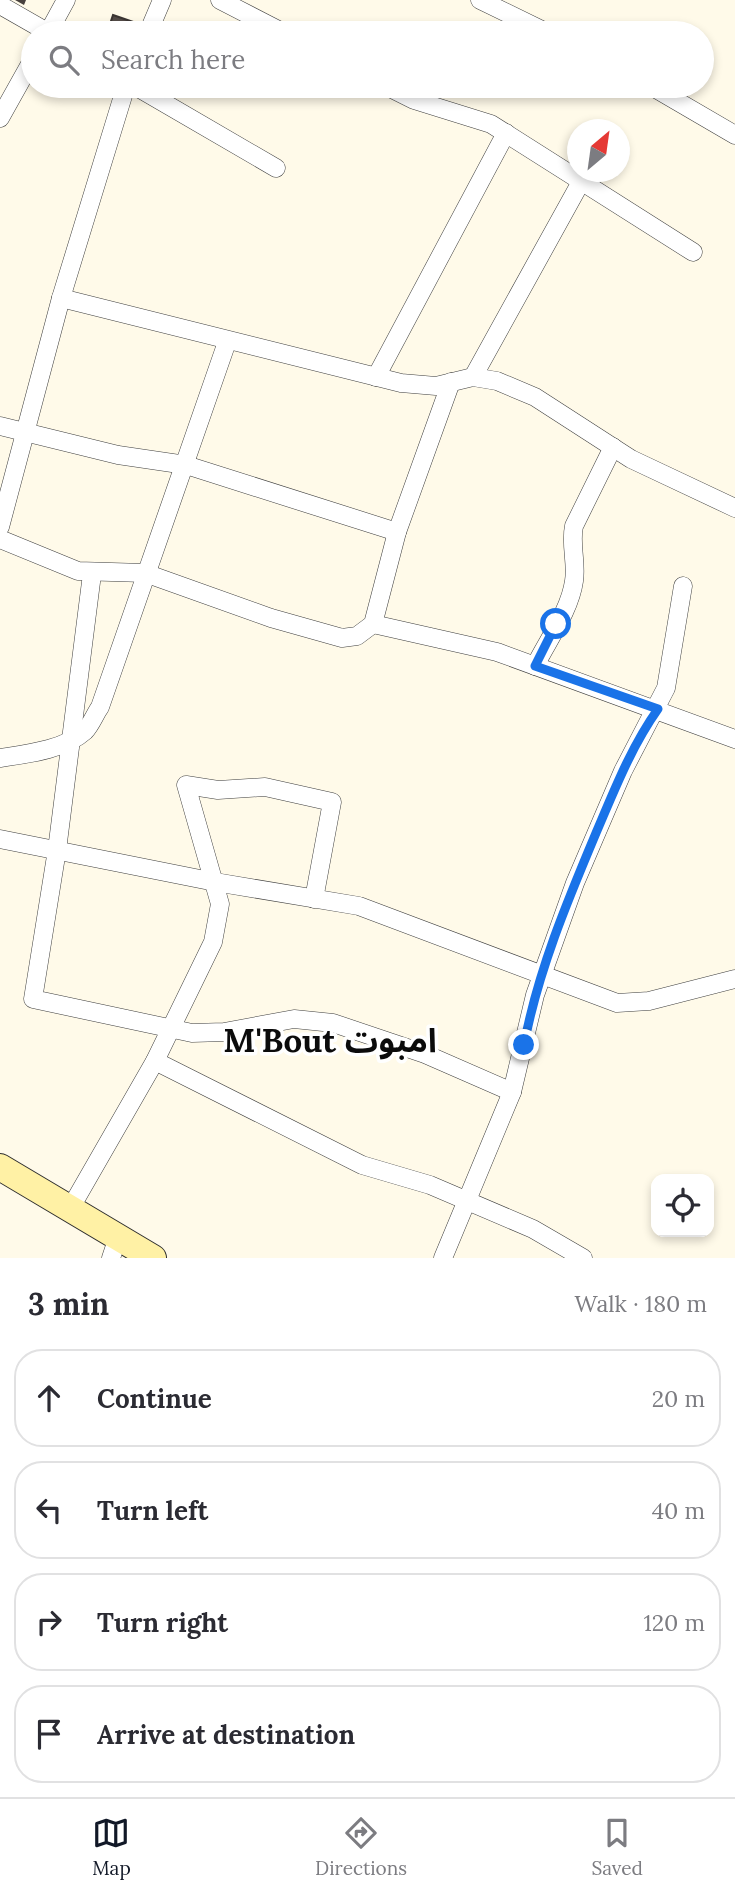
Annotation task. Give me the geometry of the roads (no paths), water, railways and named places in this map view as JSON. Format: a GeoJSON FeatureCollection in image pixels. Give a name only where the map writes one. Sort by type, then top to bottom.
{"type":"FeatureCollection","features":[{"type":"Feature","properties":{"kind":"main road"},"geometry":{"type":"LineString","coordinates":[[0,1167],[70,1209],[115,1248],[153,1258]]}},
{"type":"Feature","properties":{"kind":"street"},"geometry":{"type":"LineString","coordinates":[[55,21],[66,0]]}},
{"type":"Feature","properties":{"kind":"street"},"geometry":{"type":"LineString","coordinates":[[153,21],[162,0]]}},
{"type":"Feature","properties":{"kind":"street"},"geometry":{"type":"LineString","coordinates":[[220,0],[261,21]]}},
{"type":"Feature","properties":{"kind":"street"},"geometry":{"type":"LineString","coordinates":[[480,0],[523,21]]}},
{"type":"Feature","properties":{"kind":"street"},"geometry":{"type":"LineString","coordinates":[[0,5],[28,21]]}},
{"type":"Feature","properties":{"kind":"street"},"geometry":{"type":"LineString","coordinates":[[0,118],[21,80]]}},
{"type":"Feature","properties":{"kind":"street"},"geometry":{"type":"LineString","coordinates":[[0,527],[61,298],[122,98]]}},
{"type":"Feature","properties":{"kind":"street"},"geometry":{"type":"LineString","coordinates":[[156,98],[276,168]]}},
{"type":"Feature","properties":{"kind":"street"},"geometry":{"type":"LineString","coordinates":[[410,98],[476,119],[506,133],[567,171]]}},
{"type":"Feature","properties":{"kind":"street"},"geometry":{"type":"LineString","coordinates":[[672,98],[735,135]]}},
{"type":"Feature","properties":{"kind":"street"},"geometry":{"type":"LineString","coordinates":[[376,377],[506,133]]}},
{"type":"Feature","properties":{"kind":"street"},"geometry":{"type":"LineString","coordinates":[[473,377],[581,182]]}},
{"type":"Feature","properties":{"kind":"street"},"geometry":{"type":"LineString","coordinates":[[585,182],[693,252]]}},
{"type":"Feature","properties":{"kind":"street"},"geometry":{"type":"LineString","coordinates":[[61,298],[227,342],[376,377],[424,385],[473,377],[497,381],[535,397],[613,447],[735,508]]}},
{"type":"Feature","properties":{"kind":"street"},"geometry":{"type":"LineString","coordinates":[[0,758],[40,751],[71,739],[85,730],[100,707],[227,342]]}},
{"type":"Feature","properties":{"kind":"street"},"geometry":{"type":"LineString","coordinates":[[0,540],[92,574],[145,573],[254,612],[342,638],[357,636],[373,624],[397,532],[451,382]]}},
{"type":"Feature","properties":{"kind":"street"},"geometry":{"type":"LineString","coordinates":[[0,426],[136,459],[186,465],[397,532]]}},
{"type":"Feature","properties":{"kind":"street"},"geometry":{"type":"LineString","coordinates":[[535,666],[571,594],[575,578],[572,537],[574,526],[613,447]]}},
{"type":"Feature","properties":{"kind":"street"},"geometry":{"type":"LineString","coordinates":[[92,574],[57,850],[33,999],[209,1034],[294,1019],[332,1023],[425,1054],[512,1092]]}},
{"type":"Feature","properties":{"kind":"street"},"geometry":{"type":"LineString","coordinates":[[443,1258],[512,1092],[541,975],[623,771],[658,709],[666,688],[683,586]]}},
{"type":"Feature","properties":{"kind":"street"},"geometry":{"type":"LineString","coordinates":[[373,624],[498,652],[735,739]]}},
{"type":"Feature","properties":{"kind":"street"},"geometry":{"type":"LineString","coordinates":[[70,1209],[155,1060],[213,942],[220,904],[186,785],[218,790],[265,788],[332,802],[314,899]]}},
{"type":"Feature","properties":{"kind":"street"},"geometry":{"type":"LineString","coordinates":[[0,839],[215,882],[359,906],[397,918],[600,999],[633,1004],[735,979]]}},
{"type":"Feature","properties":{"kind":"street"},"geometry":{"type":"LineString","coordinates":[[155,1060],[362,1165],[430,1185],[533,1229],[583,1258]]}},
{"type":"Feature","properties":{"kind":"district","name":"M'Bout امبوت"},"geometry":{"type":"Point","coordinates":[330,1040]}}]}
